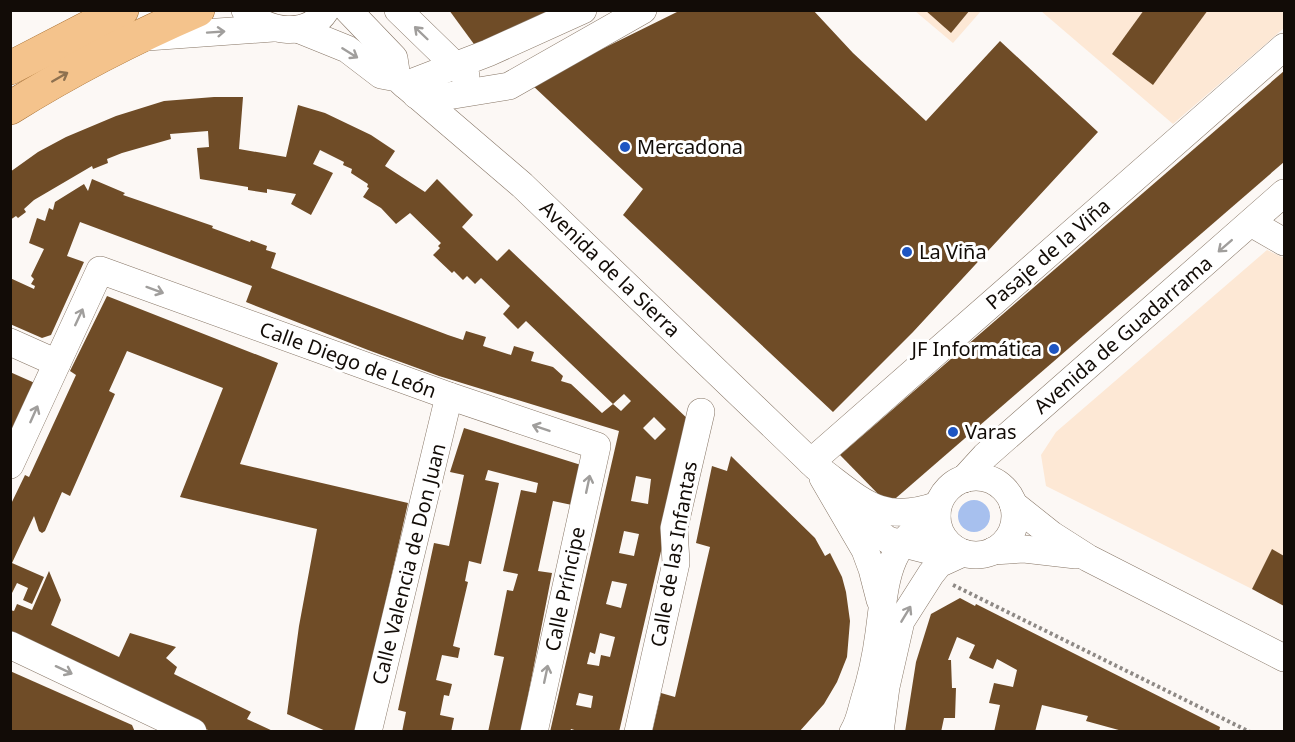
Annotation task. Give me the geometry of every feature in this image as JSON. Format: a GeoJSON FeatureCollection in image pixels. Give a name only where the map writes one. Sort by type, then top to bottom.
{"type":"FeatureCollection","features":[{"type":"Feature","properties":{"kind":"main road"},"geometry":{"type":"LineString","coordinates":[[10,68],[129,24],[198,10]]}},
{"type":"Feature","properties":{"kind":"main road"},"geometry":{"type":"LineString","coordinates":[[10,108],[64,75],[129,24]]}},
{"type":"Feature","properties":{"kind":"street"},"geometry":{"type":"LineString","coordinates":[[245,10],[273,28]]}},
{"type":"Feature","properties":{"kind":"street"},"geometry":{"type":"LineString","coordinates":[[300,30],[322,18],[326,10]]}},
{"type":"Feature","properties":{"kind":"street"},"geometry":{"type":"LineString","coordinates":[[398,10],[471,80],[505,86]]}},
{"type":"Feature","properties":{"kind":"street"},"geometry":{"type":"LineString","coordinates":[[406,86],[488,54],[583,10]]}},
{"type":"Feature","properties":{"kind":"street"},"geometry":{"type":"LineString","coordinates":[[406,86],[448,96],[505,86],[643,10]]}},
{"type":"Feature","properties":{"kind":"street","name":"Avenida de la Sierra"},"geometry":{"type":"LineString","coordinates":[[359,16],[394,58],[406,86]]}},
{"type":"Feature","properties":{"kind":"street","name":"Avenida de la Sierra"},"geometry":{"type":"LineString","coordinates":[[129,24],[300,30],[347,50],[381,75],[406,86],[522,185],[814,464],[865,503],[882,511],[938,510]]}},
{"type":"Feature","properties":{"kind":"street","name":"Pasaje de la Viña"},"geometry":{"type":"LineString","coordinates":[[814,464],[1284,47]]}},
{"type":"Feature","properties":{"kind":"street","name":"Avenida de Guadarrama"},"geometry":{"type":"LineString","coordinates":[[964,479],[992,450],[1284,193]]}},
{"type":"Feature","properties":{"kind":"street"},"geometry":{"type":"LineString","coordinates":[[1251,223],[1284,242]]}},
{"type":"Feature","properties":{"kind":"street","name":"Calle Diego de León"},"geometry":{"type":"LineString","coordinates":[[57,363],[100,270],[449,396],[597,446]]}},
{"type":"Feature","properties":{"kind":"street"},"geometry":{"type":"LineString","coordinates":[[10,342],[57,363],[10,465]]}},
{"type":"Feature","properties":{"kind":"street"},"geometry":{"type":"LineString","coordinates":[[692,513],[722,377]]}},
{"type":"Feature","properties":{"kind":"street","name":"Calle Valencia de Don Juan"},"geometry":{"type":"LineString","coordinates":[[368,732],[449,396]]}},
{"type":"Feature","properties":{"kind":"street","name":"Calle de las Infantas"},"geometry":{"type":"LineString","coordinates":[[638,732],[676,563],[674,528],[701,412]]}},
{"type":"Feature","properties":{"kind":"street","name":"Calle Príncipe"},"geometry":{"type":"LineString","coordinates":[[534,732],[597,446]]}},
{"type":"Feature","properties":{"kind":"street","name":"Avenida de la Sierra"},"geometry":{"type":"LineString","coordinates":[[814,464],[865,550],[882,609]]}},
{"type":"Feature","properties":{"kind":"street"},"geometry":{"type":"LineString","coordinates":[[993,551],[1005,542],[1011,533],[1015,519],[1013,504],[1008,494],[990,480],[979,477],[964,479],[953,484],[945,493],[938,510],[938,526],[944,539],[958,551],[979,555],[993,551],[1045,550],[1088,558]]}},
{"type":"Feature","properties":{"kind":"street","name":"Avenida de la Sierra"},"geometry":{"type":"LineString","coordinates":[[834,499],[888,540],[900,545],[931,551],[958,551]]}},
{"type":"Feature","properties":{"kind":"street"},"geometry":{"type":"LineString","coordinates":[[1013,504],[1052,536],[1088,558],[1284,658]]}},
{"type":"Feature","properties":{"kind":"street"},"geometry":{"type":"LineString","coordinates":[[853,732],[870,685],[884,587],[900,545],[919,524],[938,510]]}},
{"type":"Feature","properties":{"kind":"street"},"geometry":{"type":"LineString","coordinates":[[880,732],[886,687],[901,621],[939,564],[958,551]]}},
{"type":"Feature","properties":{"kind":"street"},"geometry":{"type":"LineString","coordinates":[[10,645],[161,724],[193,732]]}},
{"type":"Feature","properties":{"kind":"path"},"geometry":{"type":"LineString","coordinates":[[931,574],[1250,732]]}},
{"type":"Feature","properties":{"kind":"shaded area"},"geometry":{"type":"Polygon","coordinates":[[[915,11],[981,11],[953,43],[915,11]]]}},
{"type":"Feature","properties":{"kind":"shaded area"},"geometry":{"type":"Polygon","coordinates":[[[1041,11],[1284,11],[1284,28],[1173,124],[1041,11]]]}},
{"type":"Feature","properties":{"kind":"shaded area"},"geometry":{"type":"Polygon","coordinates":[[[1267,250],[1284,258],[1284,556],[1272,550],[1252,589],[1046,486],[1041,455],[1056,432],[1267,250]]]}},
{"type":"Feature","properties":{"kind":"water"},"geometry":{"type":"Polygon","coordinates":[[[974,500],[986,504],[990,516],[986,528],[974,532],[962,528],[958,516],[962,504],[974,500]]]}},
{"type":"Feature","properties":{"kind":"building"},"geometry":{"type":"Polygon","coordinates":[[[449,10],[570,10],[479,51],[449,10]]]}},
{"type":"Feature","properties":{"kind":"building"},"geometry":{"type":"Polygon","coordinates":[[[681,10],[813,10],[853,53],[926,121],[1000,41],[1098,132],[913,332],[833,412],[623,215],[643,189],[531,84],[681,10]]]}},
{"type":"Feature","properties":{"kind":"building"},"geometry":{"type":"Polygon","coordinates":[[[925,10],[970,10],[951,33],[925,10]]]}},
{"type":"Feature","properties":{"kind":"building"},"geometry":{"type":"Polygon","coordinates":[[[1144,10],[1208,10],[1153,85],[1112,54],[1144,10]]]}},
{"type":"Feature","properties":{"kind":"building"},"geometry":{"type":"Polygon","coordinates":[[[1284,71],[1284,162],[896,498],[884,500],[840,455],[1284,71]]]}},
{"type":"Feature","properties":{"kind":"building"},"geometry":{"type":"Polygon","coordinates":[[[243,97],[239,149],[286,157],[298,105],[325,113],[371,135],[395,151],[385,166],[425,192],[437,179],[473,215],[462,227],[497,261],[509,249],[691,422],[619,732],[581,732],[571,729],[570,732],[550,732],[619,431],[439,376],[368,350],[246,302],[252,286],[80,222],[67,256],[84,262],[51,335],[42,338],[10,324],[10,278],[34,289],[35,286],[31,284],[34,279],[31,276],[44,249],[29,243],[37,218],[45,221],[49,208],[53,210],[55,202],[84,184],[88,191],[92,179],[125,193],[123,195],[213,226],[212,228],[250,242],[251,240],[267,246],[266,250],[276,253],[271,268],[463,340],[466,331],[486,337],[483,346],[511,355],[514,346],[534,352],[531,361],[553,367],[563,376],[561,381],[571,384],[602,413],[613,404],[526,321],[518,329],[503,314],[510,306],[481,278],[475,284],[467,276],[463,280],[454,271],[452,273],[433,255],[440,248],[438,246],[441,243],[410,213],[396,224],[381,208],[363,197],[369,188],[368,184],[351,173],[352,169],[343,165],[344,162],[320,150],[313,164],[333,173],[311,215],[291,204],[296,194],[267,189],[267,193],[248,190],[248,187],[200,179],[197,148],[209,147],[208,131],[170,134],[171,139],[107,159],[108,163],[93,169],[92,166],[34,200],[24,209],[26,212],[10,220],[10,172],[38,152],[66,137],[116,116],[164,101],[243,97]],[[624,394],[613,404],[621,411],[631,401],[624,394]],[[654,417],[643,428],[655,440],[666,429],[654,417]],[[636,476],[631,501],[648,504],[651,479],[636,476]],[[624,531],[619,553],[634,556],[639,534],[624,531]],[[612,581],[606,604],[621,608],[627,584],[612,581]],[[600,633],[595,654],[590,652],[587,664],[599,666],[601,655],[610,657],[615,637],[600,633]],[[579,693],[576,705],[591,708],[593,696],[579,693]]]}},
{"type":"Feature","properties":{"kind":"building"},"geometry":{"type":"Polygon","coordinates":[[[107,296],[278,363],[240,464],[408,503],[356,732],[328,732],[287,714],[299,626],[317,529],[180,497],[223,388],[127,351],[109,391],[115,394],[70,496],[62,492],[45,531],[42,533],[39,531],[34,516],[12,563],[44,577],[32,604],[23,600],[28,588],[17,583],[12,593],[10,592],[10,506],[25,475],[29,477],[76,375],[70,371],[107,296]]]}},
{"type":"Feature","properties":{"kind":"building"},"geometry":{"type":"Polygon","coordinates":[[[10,372],[37,384],[10,442],[10,372]]]}},
{"type":"Feature","properties":{"kind":"building"},"geometry":{"type":"Polygon","coordinates":[[[464,428],[581,465],[572,505],[553,501],[538,571],[552,573],[521,732],[488,732],[504,657],[494,655],[507,590],[513,591],[518,574],[503,571],[521,490],[536,493],[538,483],[488,470],[485,480],[499,483],[481,564],[469,561],[465,581],[468,582],[453,646],[460,648],[458,658],[442,655],[436,680],[452,684],[449,696],[444,695],[440,715],[454,718],[451,732],[402,732],[406,712],[398,710],[434,543],[449,546],[464,475],[450,472],[464,428]]]}},
{"type":"Feature","properties":{"kind":"building"},"geometry":{"type":"Polygon","coordinates":[[[731,456],[815,538],[825,556],[830,553],[842,577],[846,592],[850,621],[847,657],[837,682],[824,704],[799,732],[652,732],[661,693],[675,697],[710,547],[696,543],[712,466],[727,471],[731,456]]]}},
{"type":"Feature","properties":{"kind":"building"},"geometry":{"type":"Polygon","coordinates":[[[1272,549],[1284,556],[1284,606],[1252,589],[1272,549]]]}},
{"type":"Feature","properties":{"kind":"building"},"geometry":{"type":"Polygon","coordinates":[[[49,571],[61,600],[51,625],[119,657],[130,633],[176,647],[166,658],[177,667],[174,674],[251,712],[247,719],[275,732],[212,732],[10,633],[10,610],[14,611],[17,604],[32,610],[49,571]]]}},
{"type":"Feature","properties":{"kind":"building"},"geometry":{"type":"Polygon","coordinates":[[[960,598],[1220,727],[1219,732],[1126,732],[1086,721],[1088,716],[1042,705],[1035,732],[994,732],[1000,705],[989,703],[994,683],[1013,687],[1017,670],[997,659],[993,669],[969,658],[975,645],[957,637],[948,660],[951,660],[952,688],[956,688],[955,718],[944,718],[941,732],[905,732],[916,662],[931,614],[960,598]]]}},
{"type":"Feature","properties":{"kind":"building"},"geometry":{"type":"Polygon","coordinates":[[[10,671],[132,725],[135,732],[10,732],[10,671]]]}},
{"type":"Feature","properties":{"kind":"place","name":"Mercadona"},"geometry":{"type":"Point","coordinates":[625,147]}},
{"type":"Feature","properties":{"kind":"place","name":"La Viña"},"geometry":{"type":"Point","coordinates":[907,252]}},
{"type":"Feature","properties":{"kind":"place","name":"JF Informática"},"geometry":{"type":"Point","coordinates":[1054,349]}},
{"type":"Feature","properties":{"kind":"place","name":"Varas"},"geometry":{"type":"Point","coordinates":[953,432]}}]}
